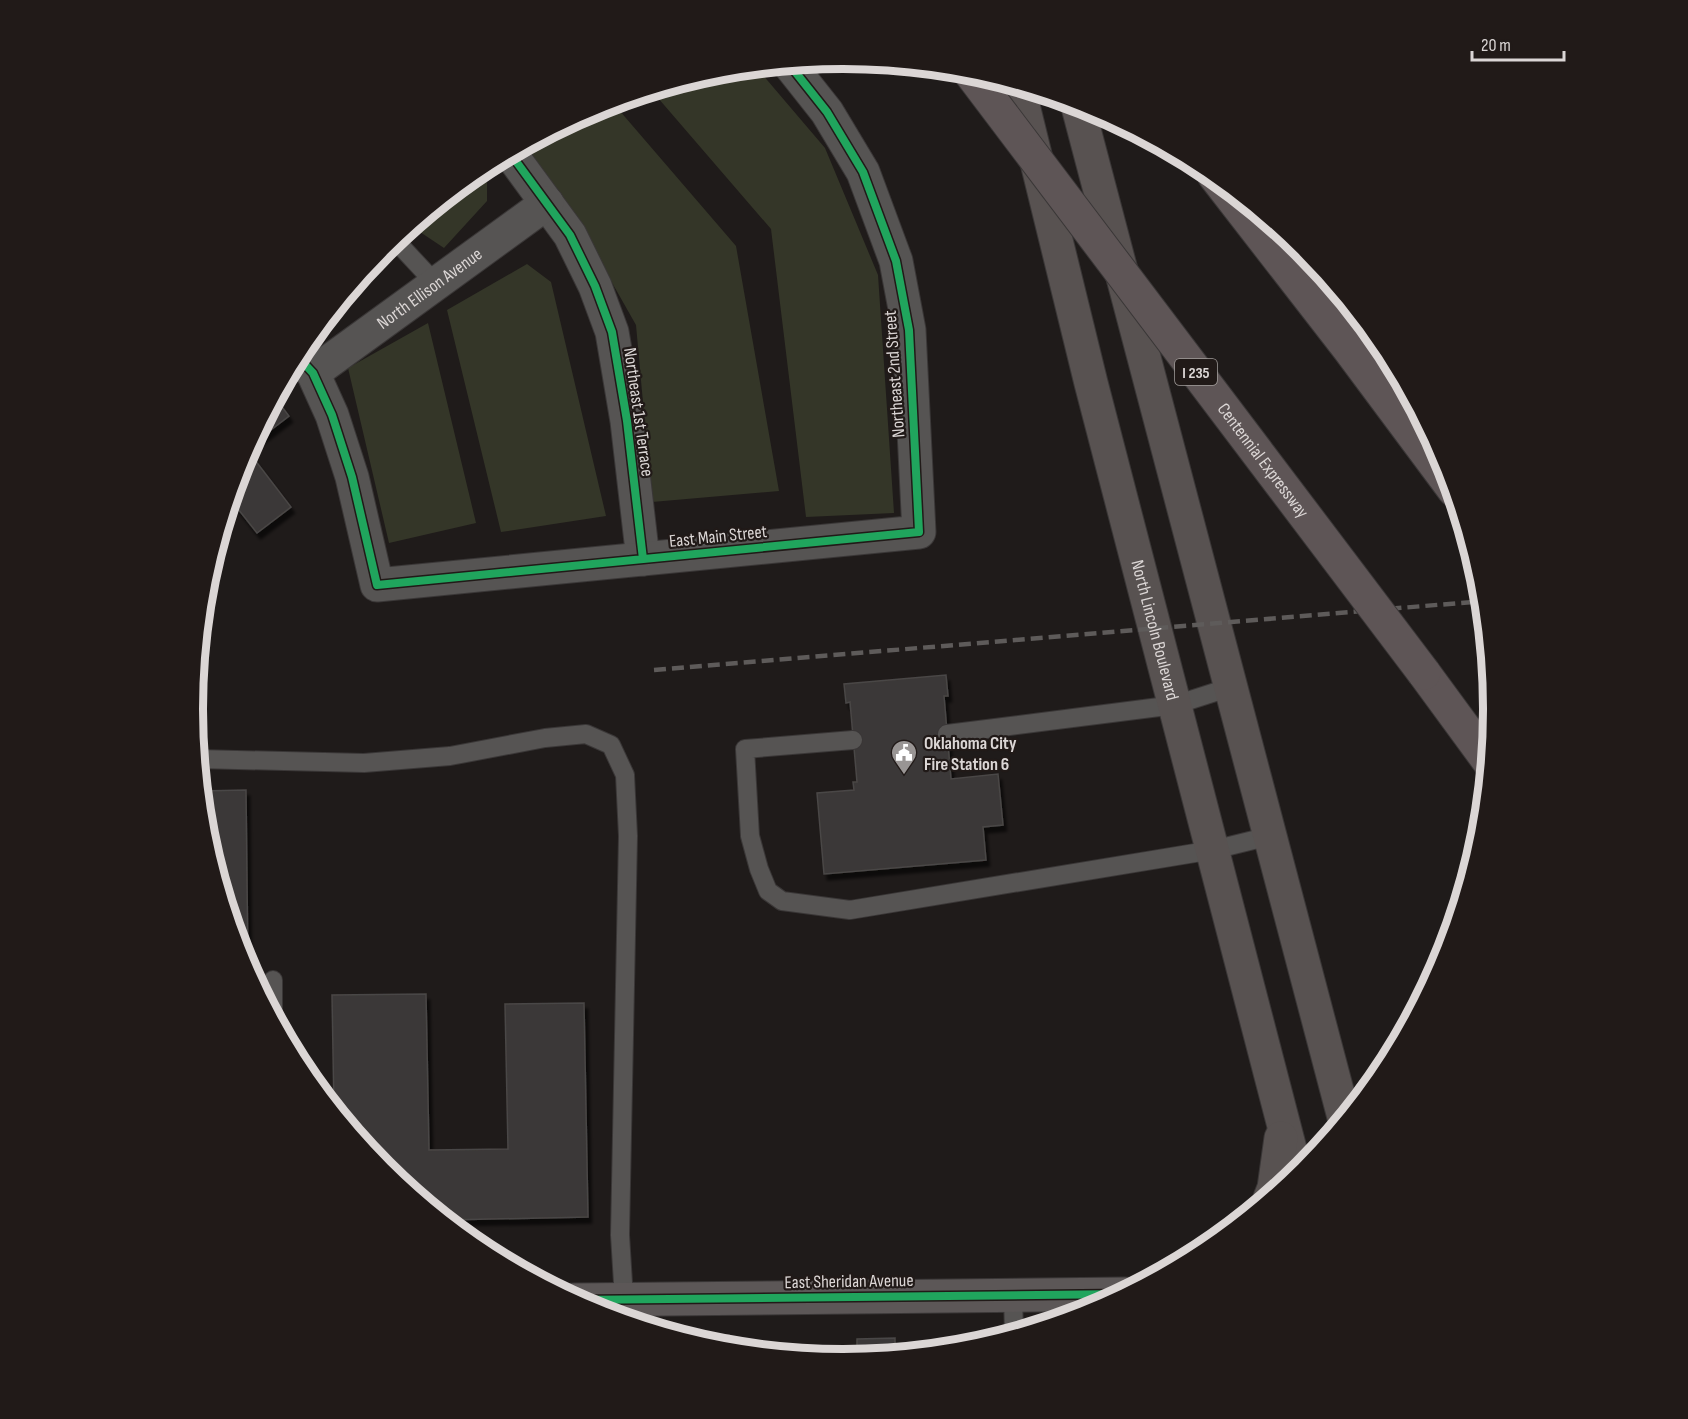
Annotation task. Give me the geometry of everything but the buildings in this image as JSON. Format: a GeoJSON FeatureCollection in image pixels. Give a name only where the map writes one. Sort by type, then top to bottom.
{"type":"FeatureCollection","features":[{"type":"Feature","properties":{"kind":"highway","name":"Centennial Expressway"},"geometry":{"type":"LineString","coordinates":[[978,83],[1483,754]]}},
{"type":"Feature","properties":{"kind":"highway"},"geometry":{"type":"LineString","coordinates":[[1234,201],[1437,468]]}},
{"type":"Feature","properties":{"kind":"highway"},"geometry":{"type":"LineString","coordinates":[[1333,295],[1349,349]]}},
{"type":"Feature","properties":{"kind":"main road","name":"North Lincoln Boulevard"},"geometry":{"type":"LineString","coordinates":[[1020,94],[1091,383],[1294,1165]]}},
{"type":"Feature","properties":{"kind":"main road"},"geometry":{"type":"LineString","coordinates":[[1080,115],[1342,1111]]}},
{"type":"Feature","properties":{"kind":"main road"},"geometry":{"type":"LineString","coordinates":[[1275,1183],[1283,1126]]}},
{"type":"Feature","properties":{"kind":"street","name":"Northeast 2nd Street"},"geometry":{"type":"LineString","coordinates":[[794,71],[827,112],[863,172],[896,261],[909,330],[919,532]]}},
{"type":"Feature","properties":{"kind":"street","name":"Northeast 1st Terrace"},"geometry":{"type":"LineString","coordinates":[[515,160],[570,235],[595,286],[612,332],[627,421],[643,559]]}},
{"type":"Feature","properties":{"kind":"street","name":"North Ellison Avenue"},"geometry":{"type":"LineString","coordinates":[[305,365],[436,284],[547,203]]}},
{"type":"Feature","properties":{"kind":"street","name":"East Main Street"},"geometry":{"type":"LineString","coordinates":[[305,365],[332,415],[352,477],[377,585],[919,532]]}},
{"type":"Feature","properties":{"kind":"street","name":"East Sheridan Avenue"},"geometry":{"type":"LineString","coordinates":[[624,1309],[1013,1295],[1104,1294]]}},
{"type":"Feature","properties":{"kind":"lane"},"geometry":{"type":"LineString","coordinates":[[402,247],[436,284]]}},
{"type":"Feature","properties":{"kind":"lane"},"geometry":{"type":"LineString","coordinates":[[947,734],[1175,705],[1231,687]]}},
{"type":"Feature","properties":{"kind":"lane"},"geometry":{"type":"LineString","coordinates":[[206,759],[364,763],[450,756],[545,738],[586,734],[611,745],[626,775],[628,836],[620,1235],[624,1309]]}},
{"type":"Feature","properties":{"kind":"lane"},"geometry":{"type":"LineString","coordinates":[[853,740],[745,749],[750,836],[768,891],[782,901],[850,910],[1213,850],[1270,836]]}},
{"type":"Feature","properties":{"kind":"lane"},"geometry":{"type":"LineString","coordinates":[[273,981],[273,999]]}},
{"type":"Feature","properties":{"kind":"lane"},"geometry":{"type":"LineString","coordinates":[[1013,1295],[1014,1327]]}},
{"type":"Feature","properties":{"kind":"green space"},"geometry":{"type":"Polygon","coordinates":[[[762,74],[825,148],[878,275],[894,513],[806,517],[771,229],[657,97],[719,81],[762,74]]]}},
{"type":"Feature","properties":{"kind":"green space"},"geometry":{"type":"Polygon","coordinates":[[[619,110],[736,246],[779,491],[652,502],[636,325],[572,212],[528,153],[561,135],[619,110]]]}},
{"type":"Feature","properties":{"kind":"green space"},"geometry":{"type":"Polygon","coordinates":[[[487,178],[487,201],[444,248],[419,231],[454,201],[487,178]]]}},
{"type":"Feature","properties":{"kind":"green space"},"geometry":{"type":"Polygon","coordinates":[[[527,264],[551,282],[606,516],[501,532],[447,310],[527,264]]]}},
{"type":"Feature","properties":{"kind":"green space"},"geometry":{"type":"Polygon","coordinates":[[[428,323],[476,523],[389,543],[348,368],[428,323]]]}},
{"type":"Feature","properties":{"kind":"railway"},"geometry":{"type":"LineString","coordinates":[[654,670],[1475,602]]}},
{"type":"Feature","properties":{"kind":"cycle path"},"geometry":{"type":"LineString","coordinates":[[305,364],[313,373],[332,415],[352,477],[377,585],[919,532],[909,330],[896,261],[863,172],[827,112],[794,71]]}},
{"type":"Feature","properties":{"kind":"cycle path"},"geometry":{"type":"LineString","coordinates":[[515,160],[570,235],[595,286],[612,332],[627,421],[643,559]]}},
{"type":"Feature","properties":{"kind":"cycle path"},"geometry":{"type":"LineString","coordinates":[[596,1300],[1104,1294]]}},
{"type":"Feature","properties":{"kind":"place","name":"Oklahoma City Fire Station 6"},"geometry":{"type":"Point","coordinates":[904,776]}}]}
